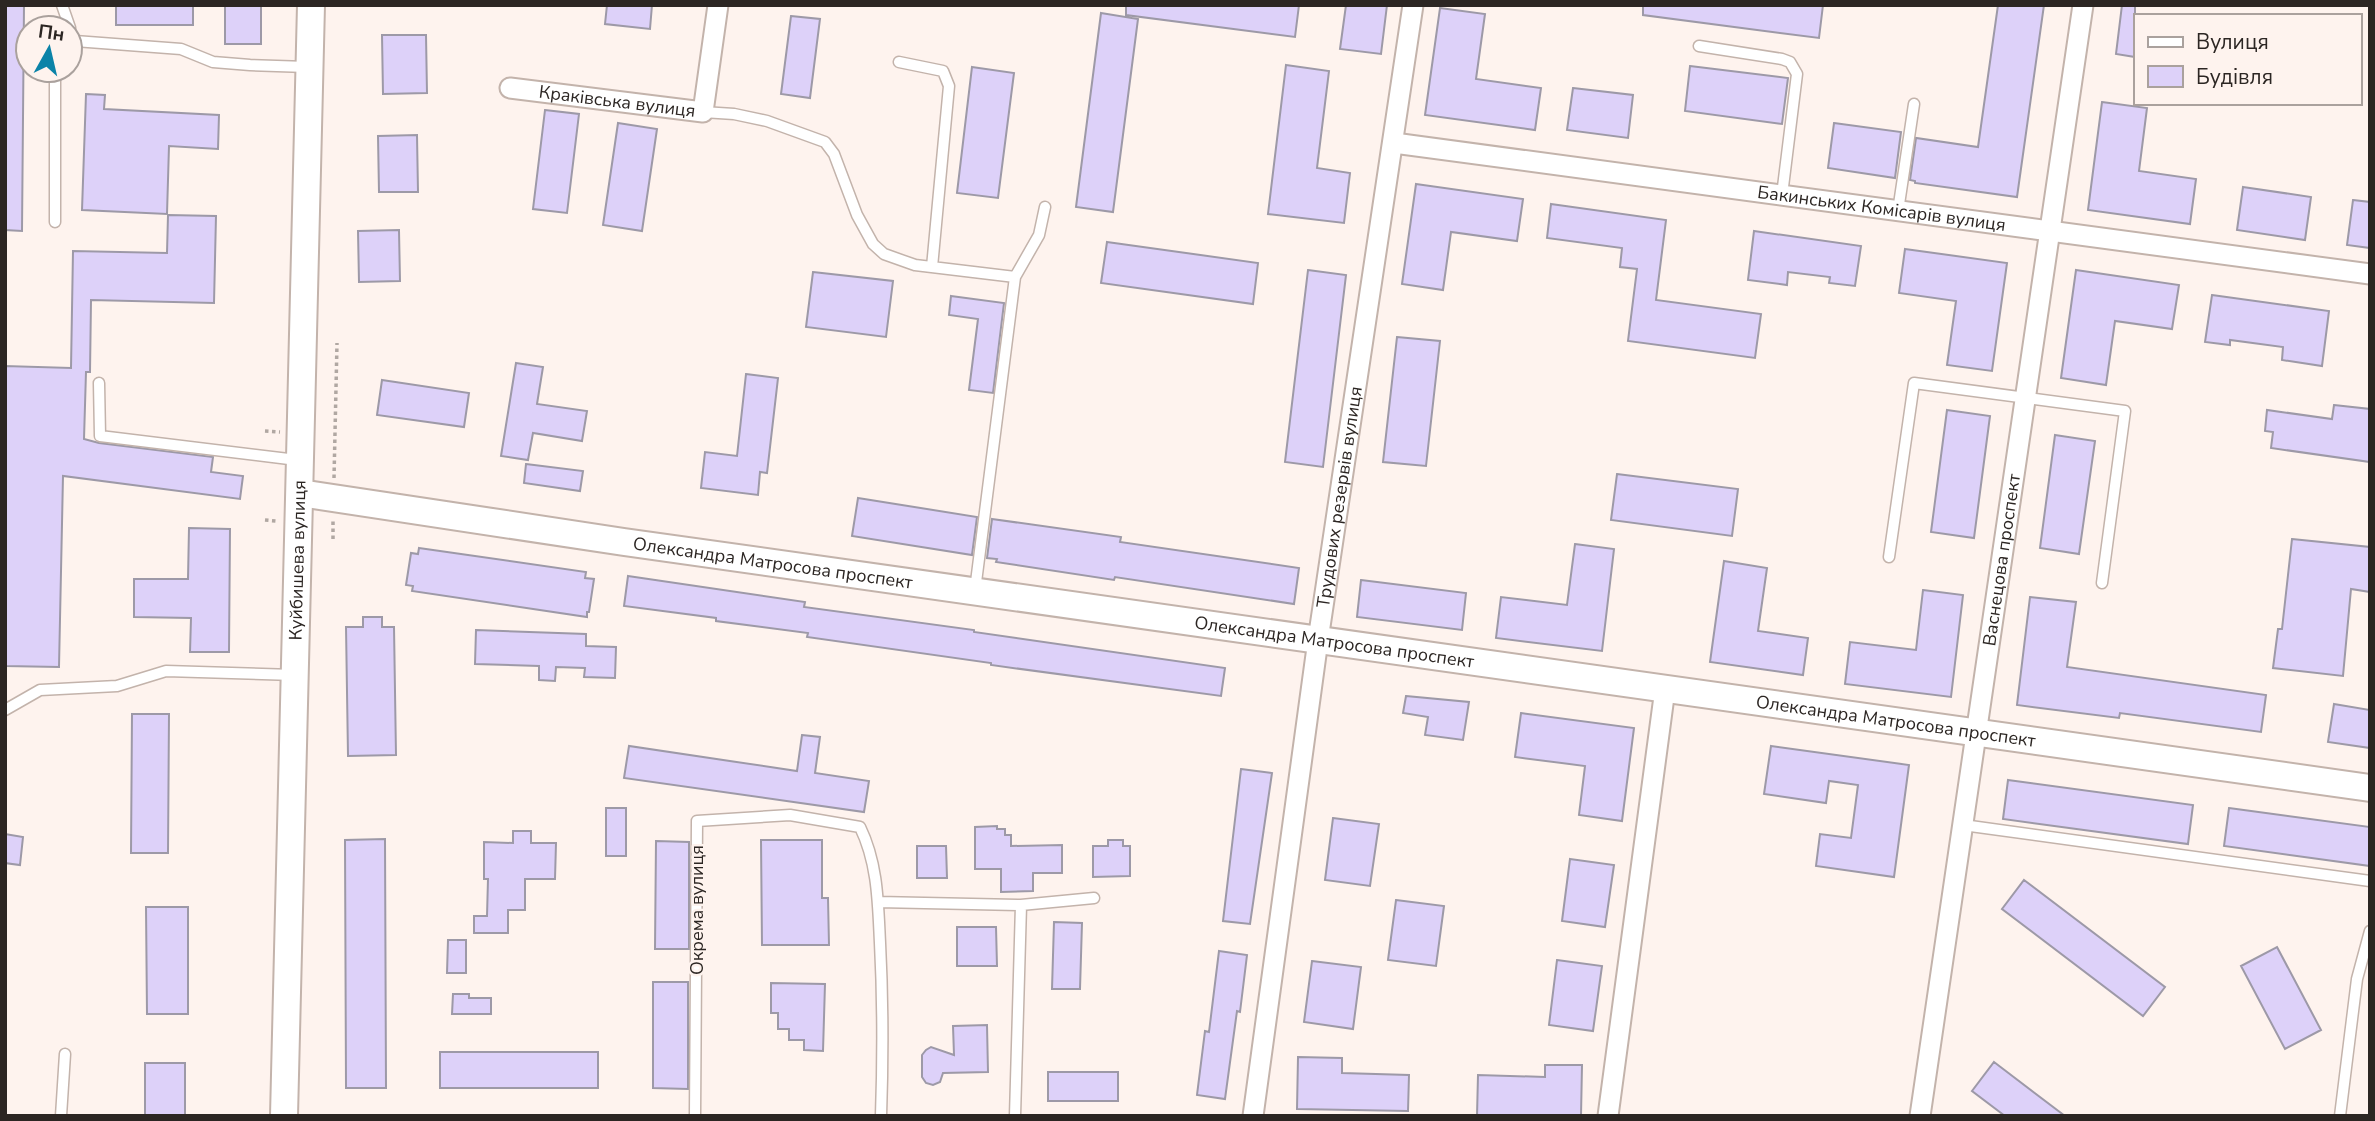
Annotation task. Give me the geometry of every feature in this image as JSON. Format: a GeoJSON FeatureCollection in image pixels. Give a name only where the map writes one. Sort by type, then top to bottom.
{"type":"FeatureCollection","features":[{"type":"Feature","properties":{"kind":"main road","name":"Куйбишева вулиця"},"geometry":{"type":"LineString","coordinates":[[284,1116],[312,5]]}},
{"type":"Feature","properties":{"kind":"main road","name":"Олександра Матросова проспект"},"geometry":{"type":"LineString","coordinates":[[299,493],[624,542],[2370,788]]}},
{"type":"Feature","properties":{"kind":"street","name":"Краківська вулиця"},"geometry":{"type":"LineString","coordinates":[[510,88],[703,112],[718,5]]}},
{"type":"Feature","properties":{"kind":"street","name":"Трудових резервів вулиця"},"geometry":{"type":"LineString","coordinates":[[1253,1116],[1318,640],[1413,5]]}},
{"type":"Feature","properties":{"kind":"street","name":"Васнецова проспект"},"geometry":{"type":"LineString","coordinates":[[1920,1116],[2083,5]]}},
{"type":"Feature","properties":{"kind":"street","name":"Бакинських Комісарів вулиця"},"geometry":{"type":"LineString","coordinates":[[1394,143],[2370,274]]}},
{"type":"Feature","properties":{"kind":"street"},"geometry":{"type":"LineString","coordinates":[[1608,1116],[1665,689]]}},
{"type":"Feature","properties":{"kind":"lane"},"geometry":{"type":"LineString","coordinates":[[84,44],[181,49],[213,62],[310,67]]}},
{"type":"Feature","properties":{"kind":"lane"},"geometry":{"type":"LineString","coordinates":[[1699,46],[1782,59],[1794,67],[1797,74],[1782,195]]}},
{"type":"Feature","properties":{"kind":"lane"},"geometry":{"type":"LineString","coordinates":[[899,62],[943,71],[949,86],[932,267]]}},
{"type":"Feature","properties":{"kind":"lane"},"geometry":{"type":"LineString","coordinates":[[55,84],[55,222]]}},
{"type":"Feature","properties":{"kind":"lane"},"geometry":{"type":"LineString","coordinates":[[1898,211],[1914,104]]}},
{"type":"Feature","properties":{"kind":"lane"},"geometry":{"type":"LineString","coordinates":[[703,112],[734,114],[767,121],[825,142],[834,154],[849,199],[873,244],[884,254],[899,261],[932,267],[1015,277]]}},
{"type":"Feature","properties":{"kind":"lane"},"geometry":{"type":"LineString","coordinates":[[975,591],[1015,277],[1040,235],[1045,207]]}},
{"type":"Feature","properties":{"kind":"lane"},"geometry":{"type":"LineString","coordinates":[[99,383],[100,436],[301,461]]}},
{"type":"Feature","properties":{"kind":"lane"},"geometry":{"type":"LineString","coordinates":[[1889,557],[1914,383],[2125,411],[2102,583]]}},
{"type":"Feature","properties":{"kind":"lane"},"geometry":{"type":"LineString","coordinates":[[5,710],[40,690],[117,686],[166,671],[295,675]]}},
{"type":"Feature","properties":{"kind":"lane","name":"Окрема вулиця"},"geometry":{"type":"LineString","coordinates":[[695,1116],[698,821],[790,815],[860,827],[871,849],[878,902],[884,1019],[881,1116]]}},
{"type":"Feature","properties":{"kind":"lane"},"geometry":{"type":"LineString","coordinates":[[1963,825],[2370,881]]}},
{"type":"Feature","properties":{"kind":"lane"},"geometry":{"type":"LineString","coordinates":[[878,902],[1021,905],[1094,898]]}},
{"type":"Feature","properties":{"kind":"lane"},"geometry":{"type":"LineString","coordinates":[[1015,1116],[1021,905]]}},
{"type":"Feature","properties":{"kind":"lane"},"geometry":{"type":"LineString","coordinates":[[2340,1116],[2357,979],[2370,931]]}},
{"type":"Feature","properties":{"kind":"lane"},"geometry":{"type":"LineString","coordinates":[[61,1116],[65,1054]]}},
{"type":"Feature","properties":{"kind":"path"},"geometry":{"type":"LineString","coordinates":[[333,539],[337,343]]}},
{"type":"Feature","properties":{"kind":"building"},"geometry":{"type":"Polygon","coordinates":[[[5,5],[24,5],[24,14],[14,14],[14,84],[23,84],[22,231],[5,230],[5,5]]]}},
{"type":"Feature","properties":{"kind":"building"},"geometry":{"type":"Polygon","coordinates":[[[116,5],[193,5],[193,25],[116,25],[116,5]]]}},
{"type":"Feature","properties":{"kind":"building"},"geometry":{"type":"Polygon","coordinates":[[[225,5],[261,5],[261,44],[225,44],[225,5]]]}},
{"type":"Feature","properties":{"kind":"building"},"geometry":{"type":"Polygon","coordinates":[[[607,5],[652,5],[650,29],[605,24],[607,5]]]}},
{"type":"Feature","properties":{"kind":"building"},"geometry":{"type":"Polygon","coordinates":[[[1126,5],[1299,5],[1295,37],[1126,15],[1126,5]]]}},
{"type":"Feature","properties":{"kind":"building"},"geometry":{"type":"Polygon","coordinates":[[[1346,5],[1387,5],[1381,54],[1340,49],[1346,5]]]}},
{"type":"Feature","properties":{"kind":"building"},"geometry":{"type":"Polygon","coordinates":[[[1643,5],[1823,5],[1819,38],[1643,15],[1643,5]]]}},
{"type":"Feature","properties":{"kind":"building"},"geometry":{"type":"Polygon","coordinates":[[[1998,5],[2044,5],[2017,197],[1915,183],[1910,180],[1916,138],[1978,147],[1998,5]]]}},
{"type":"Feature","properties":{"kind":"building"},"geometry":{"type":"Polygon","coordinates":[[[2122,5],[2135,5],[2134,57],[2116,54],[2122,5]]]}},
{"type":"Feature","properties":{"kind":"building"},"geometry":{"type":"Polygon","coordinates":[[[1440,8],[1485,14],[1476,79],[1541,88],[1535,130],[1425,115],[1440,8]]]}},
{"type":"Feature","properties":{"kind":"building"},"geometry":{"type":"Polygon","coordinates":[[[1101,13],[1138,19],[1113,212],[1076,207],[1101,13]]]}},
{"type":"Feature","properties":{"kind":"building"},"geometry":{"type":"Polygon","coordinates":[[[791,16],[820,19],[810,98],[781,94],[791,16]]]}},
{"type":"Feature","properties":{"kind":"building"},"geometry":{"type":"Polygon","coordinates":[[[382,35],[426,35],[427,93],[383,94],[382,35]]]}},
{"type":"Feature","properties":{"kind":"building"},"geometry":{"type":"Polygon","coordinates":[[[1286,65],[1329,71],[1317,168],[1350,173],[1344,223],[1268,214],[1286,65]]]}},
{"type":"Feature","properties":{"kind":"building"},"geometry":{"type":"Polygon","coordinates":[[[1690,66],[1788,78],[1782,124],[1685,111],[1690,66]]]}},
{"type":"Feature","properties":{"kind":"building"},"geometry":{"type":"Polygon","coordinates":[[[972,67],[1014,73],[998,198],[957,193],[972,67]]]}},
{"type":"Feature","properties":{"kind":"building"},"geometry":{"type":"Polygon","coordinates":[[[1573,88],[1633,95],[1628,138],[1567,130],[1573,88]]]}},
{"type":"Feature","properties":{"kind":"building"},"geometry":{"type":"Polygon","coordinates":[[[86,94],[105,95],[104,109],[219,115],[218,149],[169,146],[167,214],[82,210],[86,94]]]}},
{"type":"Feature","properties":{"kind":"building"},"geometry":{"type":"Polygon","coordinates":[[[2102,102],[2147,108],[2139,171],[2196,179],[2190,224],[2088,210],[2102,102]]]}},
{"type":"Feature","properties":{"kind":"building"},"geometry":{"type":"Polygon","coordinates":[[[545,110],[579,114],[567,213],[533,209],[545,110]]]}},
{"type":"Feature","properties":{"kind":"building"},"geometry":{"type":"Polygon","coordinates":[[[618,123],[657,129],[642,231],[603,225],[618,123]]]}},
{"type":"Feature","properties":{"kind":"building"},"geometry":{"type":"Polygon","coordinates":[[[1834,123],[1901,132],[1895,178],[1828,168],[1834,123]]]}},
{"type":"Feature","properties":{"kind":"building"},"geometry":{"type":"Polygon","coordinates":[[[417,135],[418,192],[379,192],[378,136],[417,135]]]}},
{"type":"Feature","properties":{"kind":"building"},"geometry":{"type":"Polygon","coordinates":[[[1416,184],[1523,199],[1517,241],[1451,232],[1443,290],[1402,284],[1416,184]]]}},
{"type":"Feature","properties":{"kind":"building"},"geometry":{"type":"Polygon","coordinates":[[[2243,187],[2311,197],[2305,240],[2237,230],[2243,187]]]}},
{"type":"Feature","properties":{"kind":"building"},"geometry":{"type":"Polygon","coordinates":[[[2353,200],[2370,202],[2370,248],[2347,245],[2353,200]]]}},
{"type":"Feature","properties":{"kind":"building"},"geometry":{"type":"Polygon","coordinates":[[[1551,204],[1666,220],[1656,300],[1761,314],[1755,358],[1628,341],[1637,269],[1620,267],[1622,248],[1547,238],[1551,204]]]}},
{"type":"Feature","properties":{"kind":"building"},"geometry":{"type":"Polygon","coordinates":[[[168,215],[216,216],[214,303],[91,300],[90,372],[86,372],[84,439],[213,457],[211,472],[243,476],[240,499],[63,476],[59,667],[5,666],[5,366],[71,368],[73,251],[167,253],[168,215]]]}},
{"type":"Feature","properties":{"kind":"building"},"geometry":{"type":"Polygon","coordinates":[[[399,230],[400,281],[359,282],[358,231],[399,230]]]}},
{"type":"Feature","properties":{"kind":"building"},"geometry":{"type":"Polygon","coordinates":[[[1754,231],[1861,246],[1855,286],[1829,283],[1830,277],[1788,272],[1787,285],[1748,280],[1754,231]]]}},
{"type":"Feature","properties":{"kind":"building"},"geometry":{"type":"Polygon","coordinates":[[[1107,242],[1258,263],[1253,304],[1101,283],[1107,242]]]}},
{"type":"Feature","properties":{"kind":"building"},"geometry":{"type":"Polygon","coordinates":[[[1905,249],[2007,263],[1992,371],[1947,365],[1956,301],[1899,293],[1905,249]]]}},
{"type":"Feature","properties":{"kind":"building"},"geometry":{"type":"Polygon","coordinates":[[[1308,270],[1346,275],[1323,467],[1285,462],[1308,270]]]}},
{"type":"Feature","properties":{"kind":"building"},"geometry":{"type":"Polygon","coordinates":[[[2076,270],[2179,285],[2172,329],[2115,321],[2106,385],[2061,378],[2076,270]]]}},
{"type":"Feature","properties":{"kind":"building"},"geometry":{"type":"Polygon","coordinates":[[[813,272],[893,281],[886,337],[806,327],[813,272]]]}},
{"type":"Feature","properties":{"kind":"building"},"geometry":{"type":"Polygon","coordinates":[[[2212,295],[2329,311],[2322,366],[2282,360],[2283,347],[2230,340],[2230,345],[2205,342],[2212,295]]]}},
{"type":"Feature","properties":{"kind":"building"},"geometry":{"type":"Polygon","coordinates":[[[951,296],[1004,303],[993,393],[969,390],[978,319],[949,315],[951,296]]]}},
{"type":"Feature","properties":{"kind":"building"},"geometry":{"type":"Polygon","coordinates":[[[1397,337],[1440,341],[1426,466],[1383,462],[1397,337]]]}},
{"type":"Feature","properties":{"kind":"building"},"geometry":{"type":"Polygon","coordinates":[[[516,363],[543,367],[537,404],[587,411],[582,441],[533,433],[528,460],[501,456],[516,363]]]}},
{"type":"Feature","properties":{"kind":"building"},"geometry":{"type":"Polygon","coordinates":[[[746,374],[778,378],[767,473],[760,472],[758,495],[701,488],[705,452],[737,456],[746,374]]]}},
{"type":"Feature","properties":{"kind":"building"},"geometry":{"type":"Polygon","coordinates":[[[382,380],[469,393],[464,427],[377,415],[382,380]]]}},
{"type":"Feature","properties":{"kind":"building"},"geometry":{"type":"Polygon","coordinates":[[[2334,405],[2370,409],[2370,462],[2271,448],[2273,432],[2265,431],[2267,410],[2332,419],[2334,405]]]}},
{"type":"Feature","properties":{"kind":"building"},"geometry":{"type":"Polygon","coordinates":[[[1947,410],[1990,416],[1974,538],[1931,532],[1947,410]]]}},
{"type":"Feature","properties":{"kind":"building"},"geometry":{"type":"Polygon","coordinates":[[[2055,435],[2095,441],[2079,554],[2040,548],[2055,435]]]}},
{"type":"Feature","properties":{"kind":"building"},"geometry":{"type":"Polygon","coordinates":[[[526,464],[583,471],[580,491],[524,483],[526,464]]]}},
{"type":"Feature","properties":{"kind":"building"},"geometry":{"type":"Polygon","coordinates":[[[1617,474],[1738,489],[1732,536],[1611,520],[1617,474]]]}},
{"type":"Feature","properties":{"kind":"building"},"geometry":{"type":"Polygon","coordinates":[[[858,498],[977,517],[972,555],[852,536],[858,498]]]}},
{"type":"Feature","properties":{"kind":"building"},"geometry":{"type":"Polygon","coordinates":[[[992,519],[1121,537],[1120,542],[1299,568],[1294,604],[996,562],[997,559],[987,558],[992,519]]]}},
{"type":"Feature","properties":{"kind":"building"},"geometry":{"type":"Polygon","coordinates":[[[189,528],[230,529],[229,652],[190,652],[191,618],[134,617],[134,579],[188,579],[189,528]]]}},
{"type":"Feature","properties":{"kind":"building"},"geometry":{"type":"Polygon","coordinates":[[[2292,539],[2370,547],[2370,592],[2351,589],[2343,676],[2273,668],[2278,629],[2282,629],[2292,539]]]}},
{"type":"Feature","properties":{"kind":"building"},"geometry":{"type":"Polygon","coordinates":[[[1575,544],[1614,549],[1602,651],[1496,638],[1501,597],[1567,605],[1575,544]]]}},
{"type":"Feature","properties":{"kind":"building"},"geometry":{"type":"Polygon","coordinates":[[[419,548],[586,572],[585,578],[594,579],[589,612],[587,617],[412,591],[413,586],[406,585],[411,553],[418,554],[419,548]]]}},
{"type":"Feature","properties":{"kind":"building"},"geometry":{"type":"Polygon","coordinates":[[[1724,561],[1767,568],[1758,631],[1808,638],[1803,675],[1710,662],[1724,561]]]}},
{"type":"Feature","properties":{"kind":"building"},"geometry":{"type":"Polygon","coordinates":[[[628,576],[805,602],[804,607],[1225,668],[1221,696],[991,665],[807,637],[808,633],[716,621],[716,618],[624,606],[628,576]]]}},
{"type":"Feature","properties":{"kind":"building"},"geometry":{"type":"Polygon","coordinates":[[[1361,580],[1466,593],[1462,630],[1357,617],[1361,580]]]}},
{"type":"Feature","properties":{"kind":"building"},"geometry":{"type":"Polygon","coordinates":[[[1923,590],[1963,595],[1951,697],[1845,684],[1850,642],[1916,650],[1923,590]]]}},
{"type":"Feature","properties":{"kind":"building"},"geometry":{"type":"Polygon","coordinates":[[[2030,597],[2076,602],[2067,667],[2266,695],[2261,732],[2120,713],[2119,718],[2017,705],[2030,597]]]}},
{"type":"Feature","properties":{"kind":"building"},"geometry":{"type":"Polygon","coordinates":[[[363,617],[382,617],[382,627],[394,627],[396,755],[348,756],[346,627],[363,627],[363,617]]]}},
{"type":"Feature","properties":{"kind":"building"},"geometry":{"type":"Polygon","coordinates":[[[476,630],[586,634],[586,646],[616,647],[615,678],[584,677],[585,668],[556,667],[555,681],[539,680],[539,666],[475,664],[476,630]]]}},
{"type":"Feature","properties":{"kind":"building"},"geometry":{"type":"Polygon","coordinates":[[[1406,696],[1469,702],[1463,740],[1425,735],[1428,717],[1403,713],[1406,696]]]}},
{"type":"Feature","properties":{"kind":"building"},"geometry":{"type":"Polygon","coordinates":[[[2334,704],[2370,710],[2370,748],[2328,742],[2334,704]]]}},
{"type":"Feature","properties":{"kind":"building"},"geometry":{"type":"Polygon","coordinates":[[[1521,713],[1634,728],[1622,821],[1579,815],[1585,766],[1515,757],[1521,713]]]}},
{"type":"Feature","properties":{"kind":"building"},"geometry":{"type":"Polygon","coordinates":[[[132,714],[169,714],[168,853],[131,853],[132,714]]]}},
{"type":"Feature","properties":{"kind":"building"},"geometry":{"type":"Polygon","coordinates":[[[802,735],[820,737],[815,773],[869,781],[864,812],[624,778],[629,746],[797,771],[802,735]]]}},
{"type":"Feature","properties":{"kind":"building"},"geometry":{"type":"Polygon","coordinates":[[[1771,746],[1909,765],[1894,877],[1816,866],[1820,834],[1851,838],[1858,785],[1829,781],[1826,803],[1764,794],[1771,746]]]}},
{"type":"Feature","properties":{"kind":"building"},"geometry":{"type":"Polygon","coordinates":[[[1241,769],[1272,773],[1250,924],[1223,921],[1241,769]]]}},
{"type":"Feature","properties":{"kind":"building"},"geometry":{"type":"Polygon","coordinates":[[[2008,780],[2193,805],[2188,844],[2003,819],[2008,780]]]}},
{"type":"Feature","properties":{"kind":"building"},"geometry":{"type":"Polygon","coordinates":[[[606,808],[626,808],[626,856],[606,856],[606,808]]]}},
{"type":"Feature","properties":{"kind":"building"},"geometry":{"type":"Polygon","coordinates":[[[2229,808],[2370,827],[2370,866],[2224,846],[2229,808]]]}},
{"type":"Feature","properties":{"kind":"building"},"geometry":{"type":"Polygon","coordinates":[[[1333,818],[1379,824],[1370,886],[1325,880],[1333,818]]]}},
{"type":"Feature","properties":{"kind":"building"},"geometry":{"type":"Polygon","coordinates":[[[997,826],[997,829],[1005,829],[1005,835],[1011,835],[1011,846],[1062,845],[1062,873],[1033,873],[1033,891],[1001,892],[1001,869],[975,869],[975,827],[997,826]]]}},
{"type":"Feature","properties":{"kind":"building"},"geometry":{"type":"Polygon","coordinates":[[[513,831],[531,831],[531,843],[556,843],[555,879],[525,879],[525,910],[508,910],[508,933],[474,933],[474,916],[487,916],[488,879],[484,879],[484,842],[513,843],[513,831]]]}},
{"type":"Feature","properties":{"kind":"building"},"geometry":{"type":"Polygon","coordinates":[[[5,834],[23,837],[20,865],[5,863],[5,834]]]}},
{"type":"Feature","properties":{"kind":"building"},"geometry":{"type":"Polygon","coordinates":[[[385,839],[386,1088],[346,1088],[345,840],[385,839]]]}},
{"type":"Feature","properties":{"kind":"building"},"geometry":{"type":"Polygon","coordinates":[[[761,840],[822,840],[822,898],[828,898],[829,945],[762,945],[761,840]]]}},
{"type":"Feature","properties":{"kind":"building"},"geometry":{"type":"Polygon","coordinates":[[[1108,840],[1123,840],[1123,846],[1130,846],[1130,876],[1093,877],[1093,846],[1108,846],[1108,840]]]}},
{"type":"Feature","properties":{"kind":"building"},"geometry":{"type":"Polygon","coordinates":[[[656,841],[689,842],[689,949],[655,949],[656,841]]]}},
{"type":"Feature","properties":{"kind":"building"},"geometry":{"type":"Polygon","coordinates":[[[917,846],[946,846],[947,878],[917,878],[917,846]]]}},
{"type":"Feature","properties":{"kind":"building"},"geometry":{"type":"Polygon","coordinates":[[[1570,859],[1614,865],[1605,927],[1562,921],[1570,859]]]}},
{"type":"Feature","properties":{"kind":"building"},"geometry":{"type":"Polygon","coordinates":[[[2024,880],[2165,987],[2143,1016],[2002,909],[2024,880]]]}},
{"type":"Feature","properties":{"kind":"building"},"geometry":{"type":"Polygon","coordinates":[[[1396,900],[1444,906],[1436,966],[1388,960],[1396,900]]]}},
{"type":"Feature","properties":{"kind":"building"},"geometry":{"type":"Polygon","coordinates":[[[146,907],[188,907],[188,1014],[147,1014],[146,907]]]}},
{"type":"Feature","properties":{"kind":"building"},"geometry":{"type":"Polygon","coordinates":[[[1054,922],[1082,923],[1080,989],[1052,989],[1054,922]]]}},
{"type":"Feature","properties":{"kind":"building"},"geometry":{"type":"Polygon","coordinates":[[[957,927],[996,927],[997,966],[957,966],[957,927]]]}},
{"type":"Feature","properties":{"kind":"building"},"geometry":{"type":"Polygon","coordinates":[[[448,940],[466,940],[466,973],[447,973],[448,940]]]}},
{"type":"Feature","properties":{"kind":"building"},"geometry":{"type":"Polygon","coordinates":[[[2277,947],[2321,1030],[2285,1049],[2241,966],[2277,947]]]}},
{"type":"Feature","properties":{"kind":"building"},"geometry":{"type":"Polygon","coordinates":[[[1219,951],[1247,955],[1225,1099],[1197,1095],[1205,1031],[1209,1032],[1219,951]]]}},
{"type":"Feature","properties":{"kind":"building"},"geometry":{"type":"Polygon","coordinates":[[[1557,960],[1602,966],[1593,1031],[1549,1025],[1557,960]]]}},
{"type":"Feature","properties":{"kind":"building"},"geometry":{"type":"Polygon","coordinates":[[[1312,961],[1361,967],[1353,1029],[1304,1022],[1312,961]]]}},
{"type":"Feature","properties":{"kind":"building"},"geometry":{"type":"Polygon","coordinates":[[[653,982],[688,982],[688,1089],[653,1088],[653,982]]]}},
{"type":"Feature","properties":{"kind":"building"},"geometry":{"type":"Polygon","coordinates":[[[771,983],[825,984],[823,1051],[804,1050],[804,1040],[789,1040],[789,1029],[778,1029],[778,1013],[771,1013],[771,983]]]}},
{"type":"Feature","properties":{"kind":"building"},"geometry":{"type":"Polygon","coordinates":[[[453,994],[469,994],[469,998],[491,998],[491,1014],[452,1014],[453,994]]]}},
{"type":"Feature","properties":{"kind":"building"},"geometry":{"type":"Polygon","coordinates":[[[987,1025],[988,1072],[943,1073],[940,1082],[933,1085],[926,1083],[922,1077],[922,1055],[926,1050],[931,1047],[954,1055],[953,1026],[987,1025]]]}},
{"type":"Feature","properties":{"kind":"building"},"geometry":{"type":"Polygon","coordinates":[[[440,1052],[598,1052],[598,1088],[440,1088],[440,1052]]]}},
{"type":"Feature","properties":{"kind":"building"},"geometry":{"type":"Polygon","coordinates":[[[1298,1057],[1342,1058],[1342,1073],[1409,1075],[1408,1111],[1297,1109],[1298,1057]]]}},
{"type":"Feature","properties":{"kind":"building"},"geometry":{"type":"Polygon","coordinates":[[[1994,1062],[2065,1116],[2005,1116],[1972,1091],[1994,1062]]]}},
{"type":"Feature","properties":{"kind":"building"},"geometry":{"type":"Polygon","coordinates":[[[145,1063],[185,1063],[185,1116],[145,1116],[145,1063]]]}},
{"type":"Feature","properties":{"kind":"building"},"geometry":{"type":"Polygon","coordinates":[[[1545,1065],[1582,1065],[1581,1116],[1477,1116],[1478,1075],[1545,1077],[1545,1065]]]}},
{"type":"Feature","properties":{"kind":"building"},"geometry":{"type":"Polygon","coordinates":[[[1048,1072],[1118,1072],[1118,1101],[1048,1101],[1048,1072]]]}}]}
